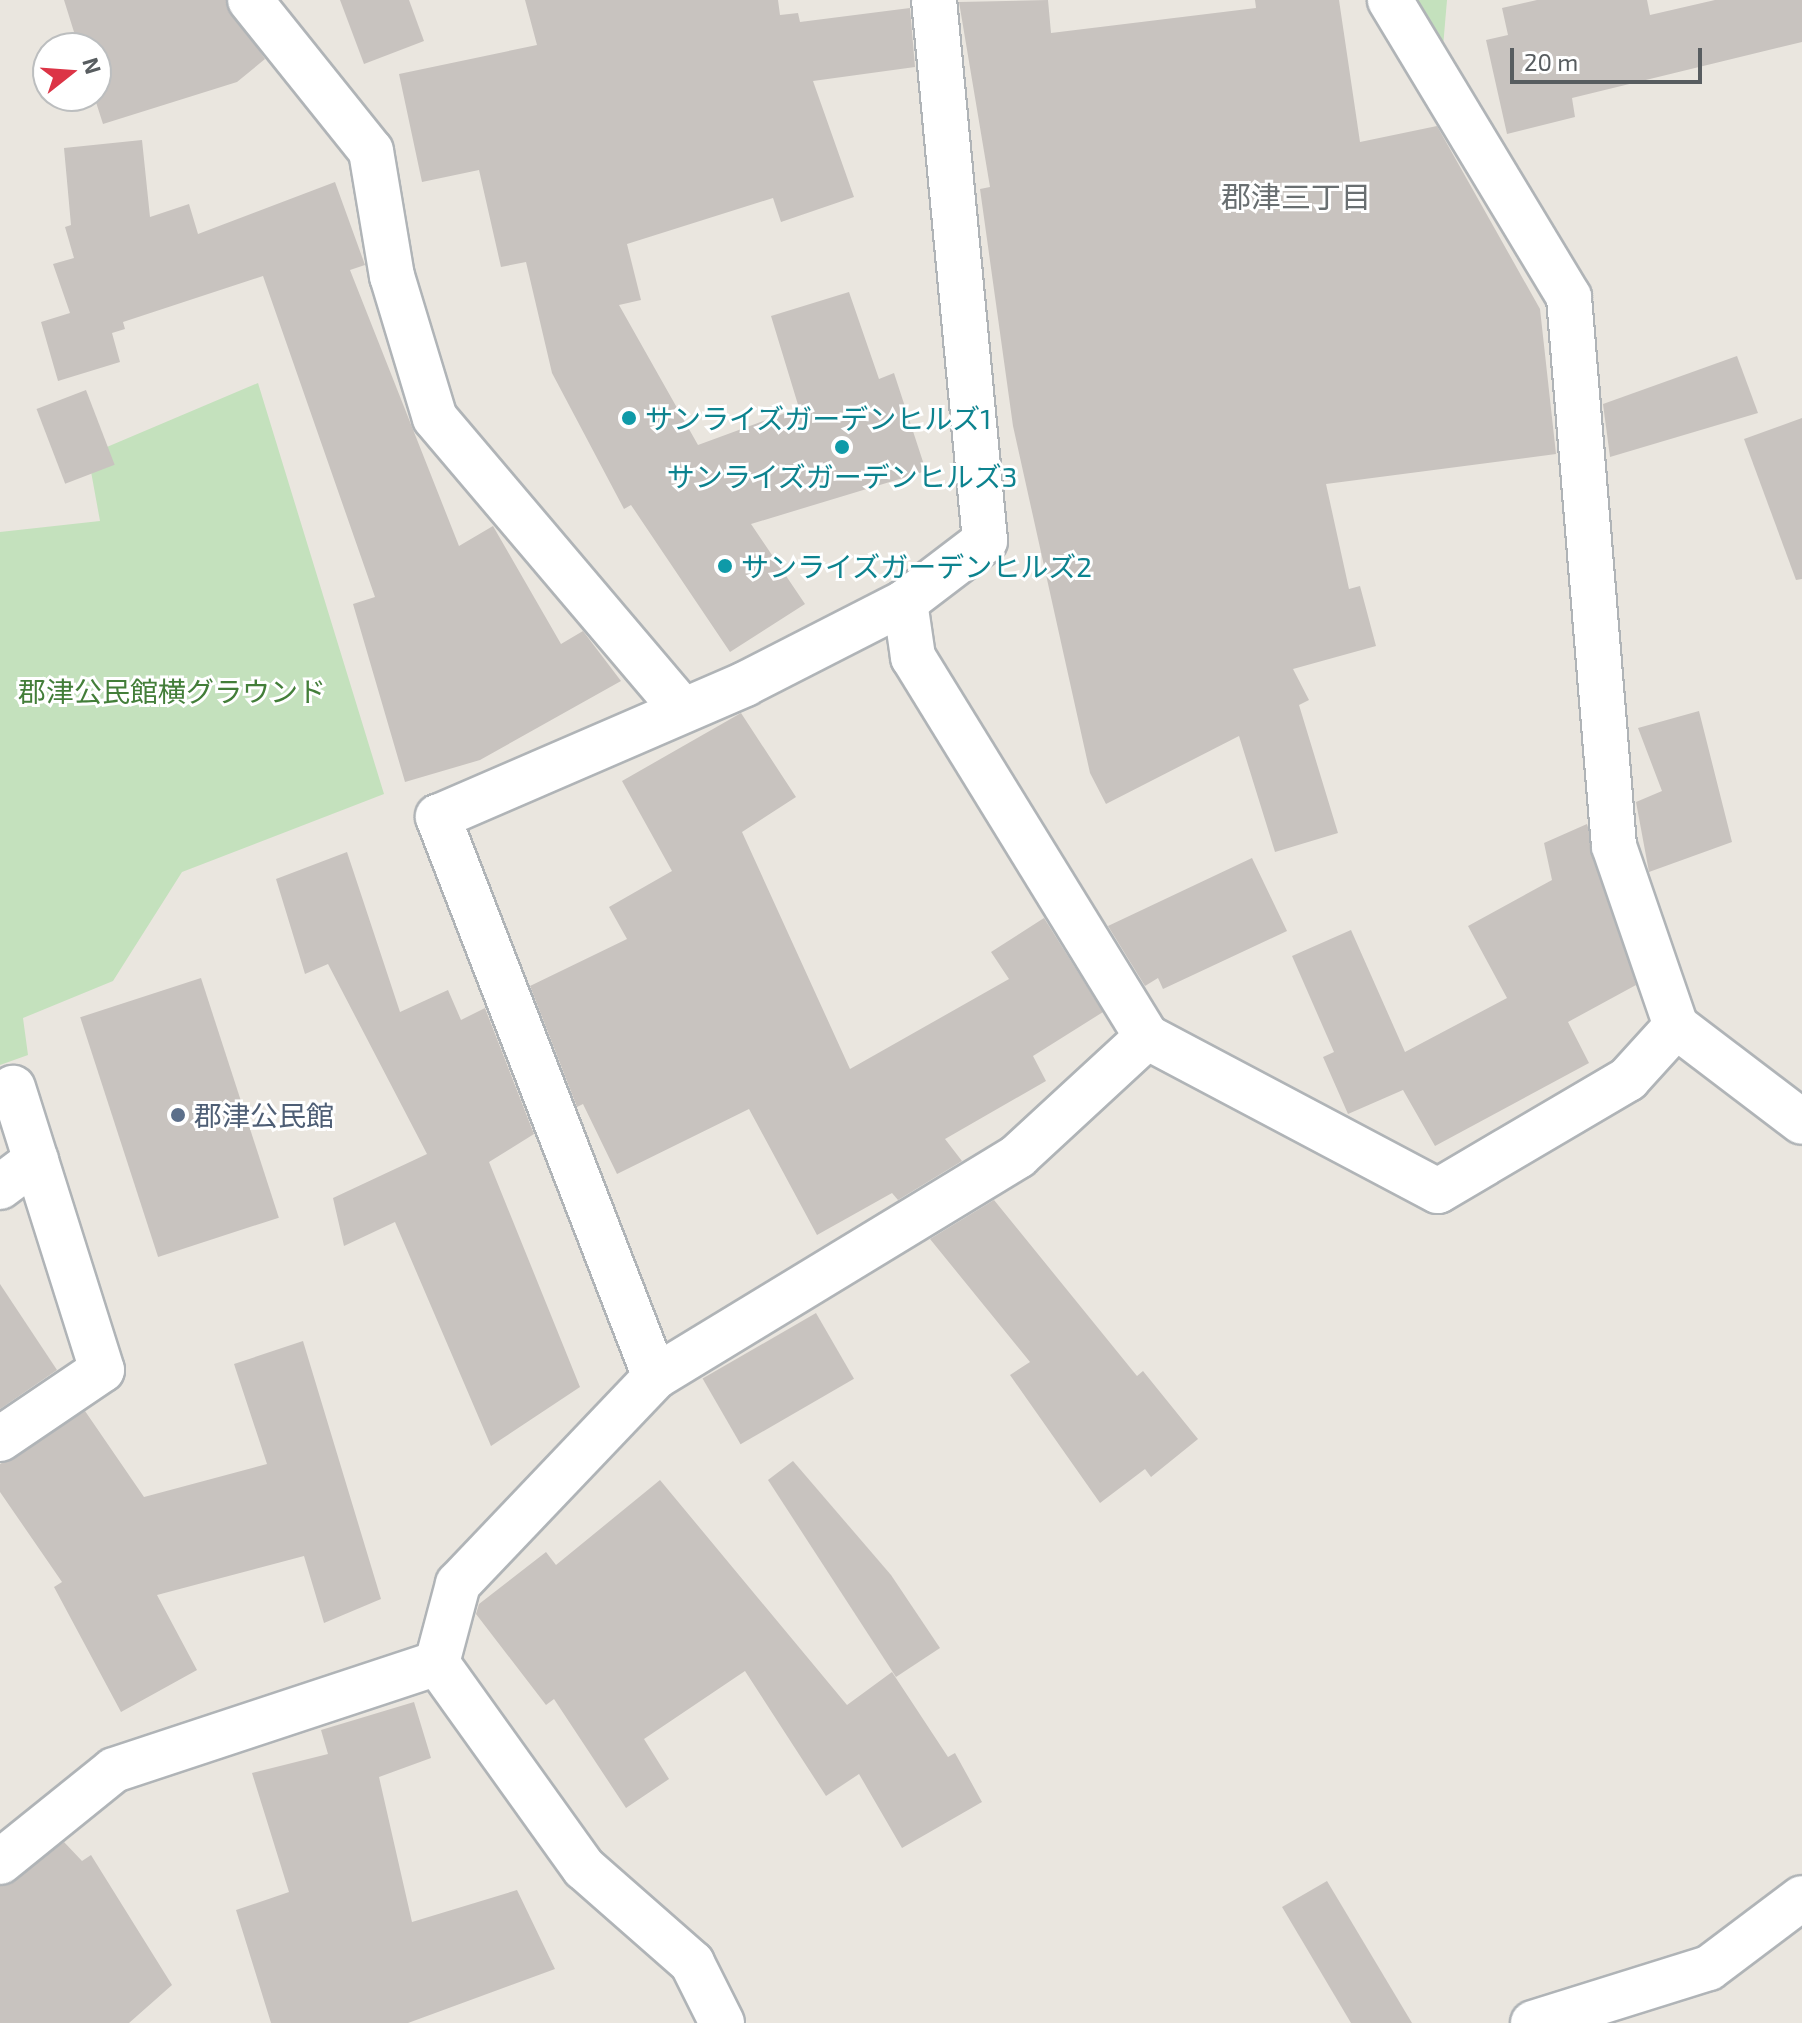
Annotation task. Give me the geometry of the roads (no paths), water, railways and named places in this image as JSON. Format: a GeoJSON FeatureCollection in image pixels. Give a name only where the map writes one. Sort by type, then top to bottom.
{"type":"FeatureCollection","features":[{"type":"Feature","properties":{"kind":"street"},"geometry":{"type":"LineString","coordinates":[[250,0],[371,151],[392,276],[435,418],[682,709]]}},
{"type":"Feature","properties":{"kind":"street"},"geometry":{"type":"LineString","coordinates":[[655,1377],[438,817],[682,709],[905,602],[985,541],[934,0]]}},
{"type":"Feature","properties":{"kind":"street"},"geometry":{"type":"LineString","coordinates":[[1390,0],[1569,297],[1614,846],[1676,1026],[1802,1122]]}},
{"type":"Feature","properties":{"kind":"street"},"geometry":{"type":"LineString","coordinates":[[905,602],[913,657],[1147,1037],[1438,1191],[1628,1079],[1676,1026]]}},
{"type":"Feature","properties":{"kind":"street"},"geometry":{"type":"LineString","coordinates":[[437,1663],[458,1584],[655,1377],[1018,1156],[1147,1037]]}},
{"type":"Feature","properties":{"kind":"street"},"geometry":{"type":"LineString","coordinates":[[0,1439],[102,1370],[13,1088]]}},
{"type":"Feature","properties":{"kind":"street"},"geometry":{"type":"LineString","coordinates":[[0,1187],[36,1160]]}},
{"type":"Feature","properties":{"kind":"street"},"geometry":{"type":"LineString","coordinates":[[0,1862],[114,1770],[437,1663]]}},
{"type":"Feature","properties":{"kind":"street"},"geometry":{"type":"LineString","coordinates":[[437,1663],[584,1868],[692,1963],[722,2023]]}},
{"type":"Feature","properties":{"kind":"street"},"geometry":{"type":"LineString","coordinates":[[1533,2023],[1709,1968],[1802,1898]]}},
{"type":"Feature","properties":{"kind":"place","name":"サンライズガーデンヒルズ1"},"geometry":{"type":"Point","coordinates":[629,418]}},
{"type":"Feature","properties":{"kind":"place","name":"サンライズガーデンヒルズ3"},"geometry":{"type":"Point","coordinates":[842,447]}},
{"type":"Feature","properties":{"kind":"place","name":"サンライズガーデンヒルズ2"},"geometry":{"type":"Point","coordinates":[725,566]}},
{"type":"Feature","properties":{"kind":"place","name":"郡津公民館"},"geometry":{"type":"Point","coordinates":[178,1115]}},
{"type":"Feature","properties":{"kind":"district","name":"郡津三丁目"},"geometry":{"type":"Point","coordinates":[1296,196]}},
{"type":"Feature","properties":{"kind":"park label","name":"郡津公民館横グラウンド"},"geometry":{"type":"Point","coordinates":[172,691]}}]}
